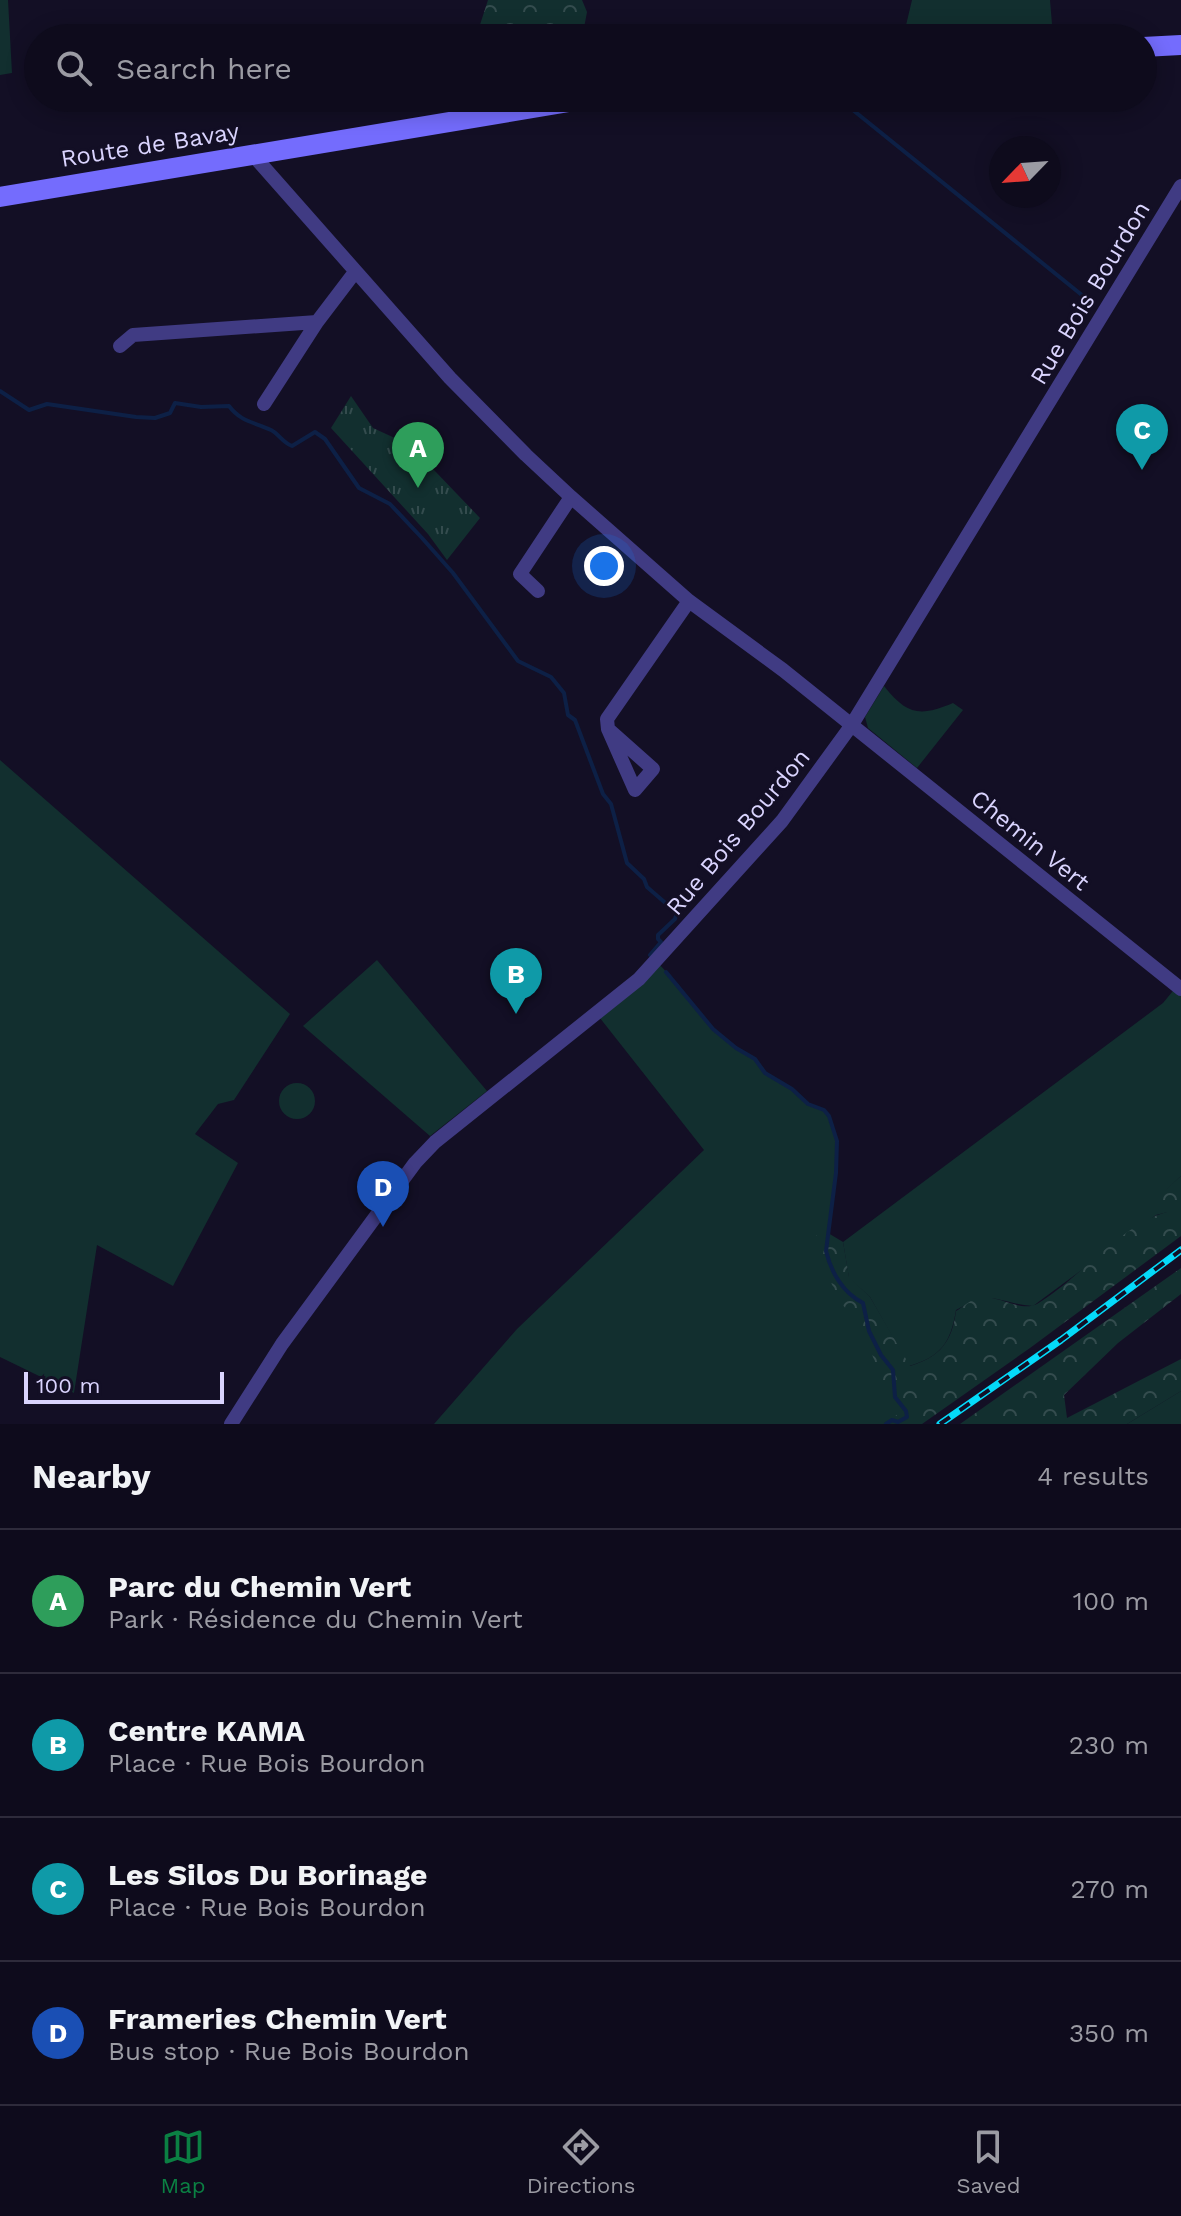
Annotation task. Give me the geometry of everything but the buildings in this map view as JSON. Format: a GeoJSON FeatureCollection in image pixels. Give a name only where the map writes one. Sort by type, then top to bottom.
{"type":"FeatureCollection","features":[{"type":"Feature","properties":{"kind":"main road"},"geometry":{"type":"LineString","coordinates":[[1157,46],[1181,45]]}},
{"type":"Feature","properties":{"kind":"main road","name":"Route de Bavay"},"geometry":{"type":"LineString","coordinates":[[0,197],[509,112]]}},
{"type":"Feature","properties":{"kind":"street","name":"Chemin Vert"},"geometry":{"type":"LineString","coordinates":[[253,155],[450,378],[571,497],[689,601],[783,670],[1181,989]]}},
{"type":"Feature","properties":{"kind":"street","name":"Rue Bois Bourdon"},"geometry":{"type":"LineString","coordinates":[[231,1424],[282,1344],[415,1163],[435,1142],[639,979],[782,821],[851,726],[1181,186]]}},
{"type":"Feature","properties":{"kind":"street"},"geometry":{"type":"LineString","coordinates":[[264,404],[317,322],[355,272]]}},
{"type":"Feature","properties":{"kind":"street"},"geometry":{"type":"LineString","coordinates":[[120,346],[133,335],[317,322]]}},
{"type":"Feature","properties":{"kind":"street"},"geometry":{"type":"LineString","coordinates":[[538,591],[520,574],[571,497]]}},
{"type":"Feature","properties":{"kind":"street"},"geometry":{"type":"LineString","coordinates":[[608,729],[607,719],[611,711],[689,601]]}},
{"type":"Feature","properties":{"kind":"green space"},"geometry":{"type":"Polygon","coordinates":[[[0,0],[8,0],[12,73],[0,75],[0,0]]]}},
{"type":"Feature","properties":{"kind":"green space"},"geometry":{"type":"Polygon","coordinates":[[[488,0],[582,0],[587,12],[585,24],[480,24],[488,0]]]}},
{"type":"Feature","properties":{"kind":"green space"},"geometry":{"type":"Polygon","coordinates":[[[912,0],[1050,0],[1052,24],[906,24],[912,0]]]}},
{"type":"Feature","properties":{"kind":"green space"},"geometry":{"type":"Polygon","coordinates":[[[351,396],[373,428],[410,445],[480,518],[447,560],[428,534],[331,428],[351,396]]]}},
{"type":"Feature","properties":{"kind":"green space"},"geometry":{"type":"Polygon","coordinates":[[[884,686],[900,703],[915,711],[932,710],[953,703],[963,710],[917,768],[868,728],[865,717],[884,686]]]}},
{"type":"Feature","properties":{"kind":"green space"},"geometry":{"type":"Polygon","coordinates":[[[0,760],[290,1014],[234,1100],[218,1104],[195,1134],[238,1163],[173,1286],[97,1245],[74,1393],[0,1357],[0,760]]]}},
{"type":"Feature","properties":{"kind":"green space"},"geometry":{"type":"Polygon","coordinates":[[[377,960],[487,1091],[430,1136],[303,1026],[377,960]]]}},
{"type":"Feature","properties":{"kind":"green space"},"geometry":{"type":"Polygon","coordinates":[[[656,961],[713,1029],[755,1059],[765,1073],[829,1116],[837,1141],[826,1251],[906,1411],[885,1424],[434,1424],[517,1329],[704,1150],[596,1013],[656,961]]]}},
{"type":"Feature","properties":{"kind":"green space"},"geometry":{"type":"Polygon","coordinates":[[[1177,986],[1181,989],[1181,1176],[1162,1194],[1168,1212],[1156,1215],[1033,1306],[987,1298],[956,1310],[943,1347],[929,1358],[909,1366],[870,1297],[849,1278],[843,1242],[1163,1003],[1177,986]]]}},
{"type":"Feature","properties":{"kind":"green space"},"geometry":{"type":"Polygon","coordinates":[[[297,1083],[310,1088],[315,1101],[310,1114],[297,1119],[284,1114],[279,1101],[284,1088],[297,1083]]]}},
{"type":"Feature","properties":{"kind":"green space"},"geometry":{"type":"Polygon","coordinates":[[[1181,1176],[1181,1236],[922,1424],[885,1424],[898,1414],[889,1400],[861,1325],[839,1301],[827,1273],[815,1266],[808,1248],[817,1235],[828,1233],[843,1242],[849,1277],[870,1297],[910,1366],[929,1358],[943,1347],[956,1311],[972,1300],[985,1297],[1030,1306],[1053,1293],[1117,1240],[1150,1218],[1167,1212],[1161,1194],[1181,1176]]]}},
{"type":"Feature","properties":{"kind":"green space"},"geometry":{"type":"Polygon","coordinates":[[[1181,1268],[1181,1294],[1118,1343],[1064,1395],[1067,1418],[1181,1359],[1181,1391],[1127,1424],[960,1424],[1181,1268]]]}},
{"type":"Feature","properties":{"kind":"green space"},"geometry":{"type":"Polygon","coordinates":[[[1181,1391],[1181,1424],[1127,1424],[1181,1391]]]}},
{"type":"Feature","properties":{"kind":"waterway"},"geometry":{"type":"LineString","coordinates":[[855,112],[1093,304]]}},
{"type":"Feature","properties":{"kind":"waterway"},"geometry":{"type":"LineString","coordinates":[[0,391],[29,410],[47,404],[155,418],[170,413],[175,403],[201,407],[229,406],[243,419],[271,430],[292,446],[315,432],[325,439],[359,488],[390,504],[453,573],[518,661],[551,677],[564,693],[568,715],[575,720],[603,794],[611,804],[627,863],[644,879],[647,887],[677,913],[675,919],[658,935],[661,942],[650,955]]}},
{"type":"Feature","properties":{"kind":"waterway"},"geometry":{"type":"LineString","coordinates":[[666,972],[713,1029],[755,1059],[765,1073],[829,1116],[837,1141],[826,1251],[839,1281],[849,1294],[863,1303],[869,1331],[893,1370],[895,1397],[907,1417],[886,1424]]}},
{"type":"Feature","properties":{"kind":"railway"},"geometry":{"type":"LineString","coordinates":[[940,1424],[1061,1340],[1181,1250]]}},
{"type":"Feature","properties":{"kind":"place","name":"Les Silos Du Borinage"},"geometry":{"type":"Point","coordinates":[1142,470]}},
{"type":"Feature","properties":{"kind":"place","name":"Parc du Chemin Vert"},"geometry":{"type":"Point","coordinates":[418,488]}},
{"type":"Feature","properties":{"kind":"place","name":"Centre KAMA"},"geometry":{"type":"Point","coordinates":[516,1014]}},
{"type":"Feature","properties":{"kind":"place","name":"Frameries Chemin Vert"},"geometry":{"type":"Point","coordinates":[383,1227]}}]}
